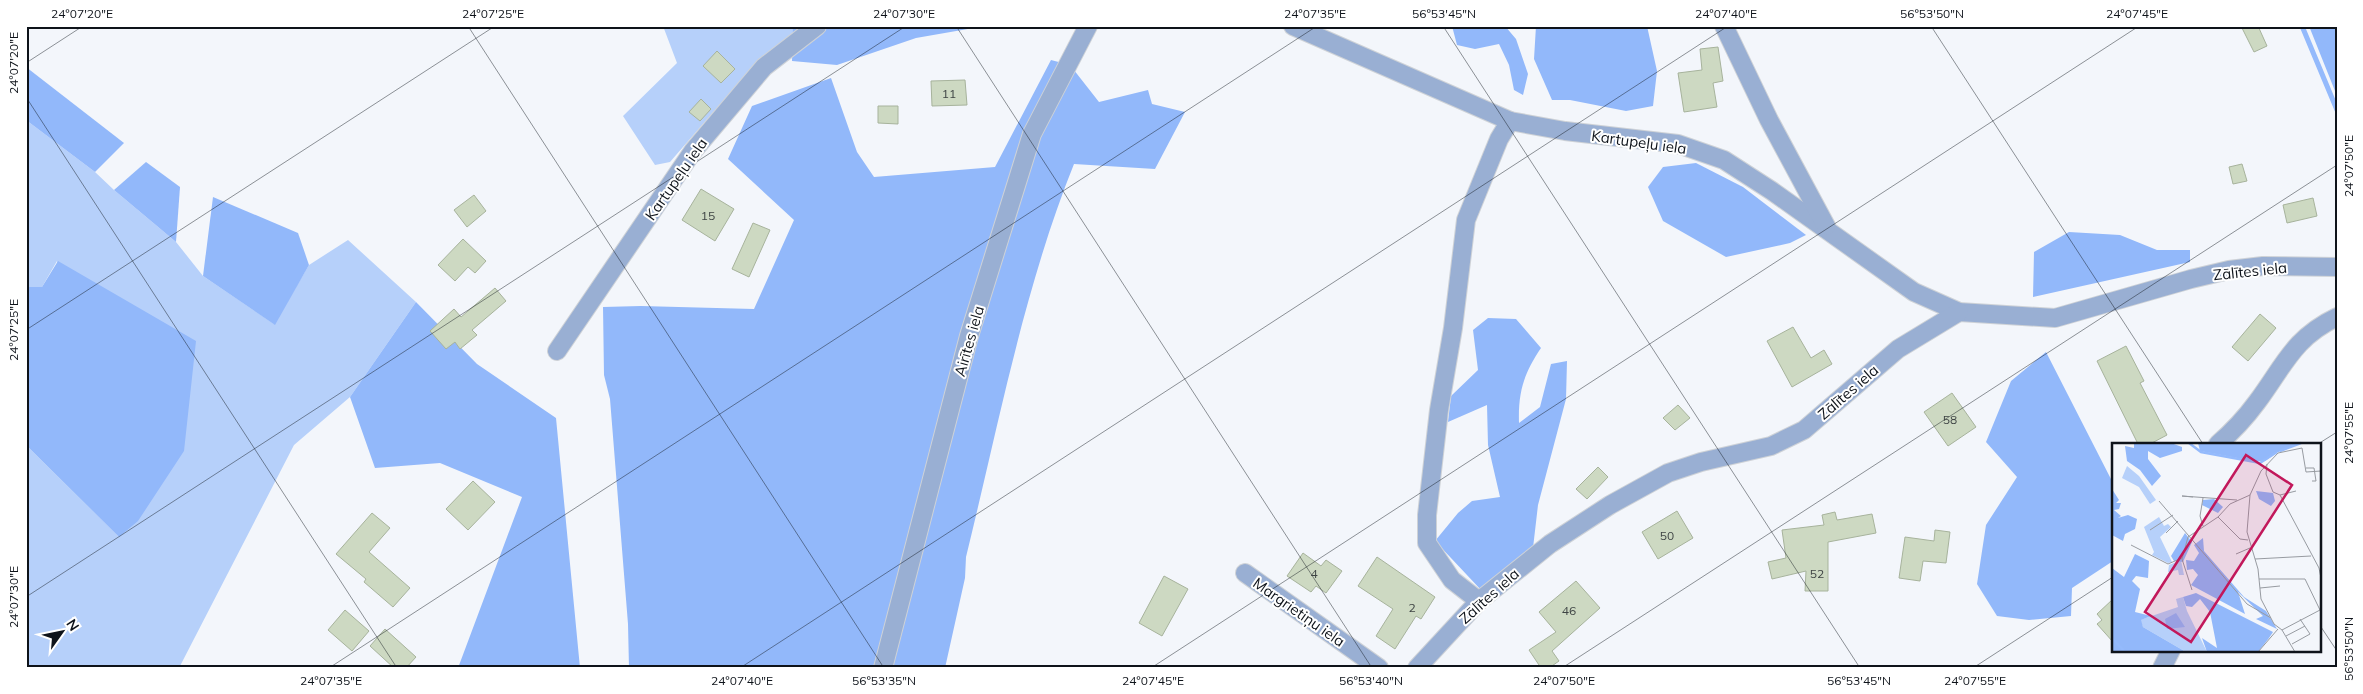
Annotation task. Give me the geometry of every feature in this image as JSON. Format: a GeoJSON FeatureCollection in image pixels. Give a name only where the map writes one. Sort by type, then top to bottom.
{"type":"FeatureCollection","features":[{"type":"Feature","properties":{"kind":"street","name":"Kartupeļu iela"},"geometry":{"type":"LineString","coordinates":[[557,351],[693,151],[764,67],[817,26]]}},
{"type":"Feature","properties":{"kind":"street","name":"Airītes iela"},"geometry":{"type":"LineString","coordinates":[[883,668],[969,336],[1032,134],[1088,26]]}},
{"type":"Feature","properties":{"kind":"street","name":"Kartupeļu iela"},"geometry":{"type":"LineString","coordinates":[[1293,26],[1312,30],[1510,121],[1565,131],[1678,144],[1724,160],[1914,292],[1959,312]]}},
{"type":"Feature","properties":{"kind":"street"},"geometry":{"type":"LineString","coordinates":[[1724,26],[1769,120],[1828,231]]}},
{"type":"Feature","properties":{"kind":"street"},"geometry":{"type":"LineString","coordinates":[[1479,602],[1452,580],[1426,543],[1427,515],[1439,410],[1453,328],[1466,220],[1499,139],[1510,121]]}},
{"type":"Feature","properties":{"kind":"street","name":"Zālītes iela"},"geometry":{"type":"LineString","coordinates":[[1417,668],[1479,602],[1550,544],[1610,505],[1668,473],[1701,462],[1771,446],[1804,430],[1898,349],[1959,312],[2056,318],[2229,270],[2263,266],[2337,267]]}},
{"type":"Feature","properties":{"kind":"street"},"geometry":{"type":"LineString","coordinates":[[2219,443],[2257,402],[2297,343],[2319,325],[2337,317]]}},
{"type":"Feature","properties":{"kind":"street","name":"Margrietiņu iela"},"geometry":{"type":"LineString","coordinates":[[1244,573],[1379,668]]}},
{"type":"Feature","properties":{"kind":"street"},"geometry":{"type":"LineString","coordinates":[[2162,668],[2170,652]]}},
{"type":"Feature","properties":{"kind":"shaded area"},"geometry":{"type":"Polygon","coordinates":[[[663,26],[801,26],[754,65],[670,162],[655,165],[623,116],[677,63],[663,26]]]}},
{"type":"Feature","properties":{"kind":"shaded area"},"geometry":{"type":"Polygon","coordinates":[[[793,26],[985,26],[916,38],[837,65],[792,61],[793,26]]]}},
{"type":"Feature","properties":{"kind":"shaded area"},"geometry":{"type":"Polygon","coordinates":[[[1452,26],[1505,26],[1516,39],[1528,74],[1523,95],[1514,90],[1509,65],[1499,44],[1475,49],[1457,45],[1452,26]]]}},
{"type":"Feature","properties":{"kind":"shaded area"},"geometry":{"type":"Polygon","coordinates":[[[1536,26],[1647,26],[1657,71],[1653,106],[1626,111],[1570,100],[1552,100],[1534,59],[1536,26]]]}},
{"type":"Feature","properties":{"kind":"shaded area"},"geometry":{"type":"Polygon","coordinates":[[[2309,26],[2337,26],[2337,96],[2309,26]]]}},
{"type":"Feature","properties":{"kind":"shaded area"},"geometry":{"type":"Polygon","coordinates":[[[1051,60],[1070,65],[1099,102],[1148,90],[1152,104],[1185,112],[1155,169],[1074,164],[1056,211],[1013,358],[966,557],[965,578],[945,668],[629,668],[628,624],[610,399],[604,375],[603,307],[641,306],[754,309],[794,220],[728,159],[752,106],[831,78],[857,152],[874,177],[995,167],[1051,60]]]}},
{"type":"Feature","properties":{"kind":"shaded area"},"geometry":{"type":"Polygon","coordinates":[[[26,67],[124,143],[95,172],[26,120],[26,67]]]}},
{"type":"Feature","properties":{"kind":"shaded area"},"geometry":{"type":"Polygon","coordinates":[[[26,120],[95,172],[176,242],[203,276],[274,324],[309,265],[348,240],[416,302],[350,397],[294,445],[179,668],[26,668],[26,445],[119,537],[57,261],[42,287],[26,287],[26,120]]]}},
{"type":"Feature","properties":{"kind":"shaded area"},"geometry":{"type":"Polygon","coordinates":[[[146,162],[180,187],[176,242],[114,190],[146,162]]]}},
{"type":"Feature","properties":{"kind":"shaded area"},"geometry":{"type":"Polygon","coordinates":[[[1696,163],[1743,187],[1806,235],[1790,243],[1726,257],[1663,221],[1648,187],[1663,167],[1696,163]]]}},
{"type":"Feature","properties":{"kind":"shaded area"},"geometry":{"type":"Polygon","coordinates":[[[213,197],[298,233],[309,265],[275,325],[203,276],[213,197]]]}},
{"type":"Feature","properties":{"kind":"shaded area"},"geometry":{"type":"Polygon","coordinates":[[[2069,232],[2120,235],[2157,250],[2190,250],[2190,262],[2033,297],[2034,252],[2069,232]]]}},
{"type":"Feature","properties":{"kind":"shaded area"},"geometry":{"type":"Polygon","coordinates":[[[58,261],[196,341],[184,451],[138,521],[119,537],[26,445],[26,287],[42,287],[58,261]]]}},
{"type":"Feature","properties":{"kind":"shaded area"},"geometry":{"type":"Polygon","coordinates":[[[416,302],[477,364],[556,418],[580,668],[458,668],[522,497],[440,463],[375,468],[350,397],[416,302]]]}},
{"type":"Feature","properties":{"kind":"shaded area"},"geometry":{"type":"Polygon","coordinates":[[[1488,318],[1516,319],[1541,348],[1530,366],[1523,383],[1519,423],[1540,407],[1551,364],[1567,361],[1566,399],[1538,505],[1533,548],[1482,591],[1435,541],[1458,513],[1472,501],[1500,497],[1488,445],[1487,405],[1448,422],[1451,396],[1478,370],[1473,330],[1488,318]]]}},
{"type":"Feature","properties":{"kind":"shaded area"},"geometry":{"type":"Polygon","coordinates":[[[2046,352],[2112,481],[2112,562],[2072,588],[2071,616],[2029,620],[1997,616],[1977,584],[1986,525],[2017,477],[1986,442],[2011,381],[2046,352]]]}},
{"type":"Feature","properties":{"kind":"building"},"geometry":{"type":"Polygon","coordinates":[[[2241,26],[2258,26],[2267,46],[2254,52],[2241,26]]]}},
{"type":"Feature","properties":{"kind":"building"},"geometry":{"type":"Polygon","coordinates":[[[1718,47],[1723,81],[1713,83],[1717,107],[1684,112],[1678,73],[1702,70],[1700,49],[1718,47]]]}},
{"type":"Feature","properties":{"kind":"building"},"geometry":{"type":"Polygon","coordinates":[[[717,51],[735,69],[721,83],[703,66],[717,51]]]}},
{"type":"Feature","properties":{"kind":"building"},"geometry":{"type":"Polygon","coordinates":[[[965,80],[967,105],[932,106],[931,81],[965,80]]]}},
{"type":"Feature","properties":{"kind":"building"},"geometry":{"type":"Polygon","coordinates":[[[701,99],[711,109],[700,121],[689,112],[701,99]]]}},
{"type":"Feature","properties":{"kind":"building"},"geometry":{"type":"Polygon","coordinates":[[[878,106],[898,106],[898,124],[878,123],[878,106]]]}},
{"type":"Feature","properties":{"kind":"building"},"geometry":{"type":"Polygon","coordinates":[[[2242,164],[2247,181],[2233,184],[2229,167],[2242,164]]]}},
{"type":"Feature","properties":{"kind":"building"},"geometry":{"type":"Polygon","coordinates":[[[701,189],[734,209],[715,241],[682,220],[701,189]]]}},
{"type":"Feature","properties":{"kind":"building"},"geometry":{"type":"Polygon","coordinates":[[[474,195],[486,211],[467,227],[454,210],[474,195]]]}},
{"type":"Feature","properties":{"kind":"building"},"geometry":{"type":"Polygon","coordinates":[[[2313,198],[2317,216],[2287,223],[2283,205],[2313,198]]]}},
{"type":"Feature","properties":{"kind":"building"},"geometry":{"type":"Polygon","coordinates":[[[753,223],[770,230],[749,277],[732,269],[753,223]]]}},
{"type":"Feature","properties":{"kind":"building"},"geometry":{"type":"Polygon","coordinates":[[[463,239],[486,261],[475,273],[468,267],[455,281],[438,265],[463,239]]]}},
{"type":"Feature","properties":{"kind":"building"},"geometry":{"type":"Polygon","coordinates":[[[495,288],[506,301],[472,330],[477,335],[460,349],[455,342],[446,349],[430,331],[454,309],[461,317],[495,288]]]}},
{"type":"Feature","properties":{"kind":"building"},"geometry":{"type":"Polygon","coordinates":[[[2260,314],[2276,328],[2248,361],[2232,347],[2260,314]]]}},
{"type":"Feature","properties":{"kind":"building"},"geometry":{"type":"Polygon","coordinates":[[[1793,327],[1811,358],[1824,350],[1832,364],[1792,387],[1767,341],[1793,327]]]}},
{"type":"Feature","properties":{"kind":"building"},"geometry":{"type":"Polygon","coordinates":[[[2126,346],[2144,381],[2140,383],[2167,435],[2152,443],[2138,443],[2097,361],[2126,346]]]}},
{"type":"Feature","properties":{"kind":"building"},"geometry":{"type":"Polygon","coordinates":[[[1952,393],[1976,427],[1948,446],[1924,412],[1952,393]]]}},
{"type":"Feature","properties":{"kind":"building"},"geometry":{"type":"Polygon","coordinates":[[[1678,405],[1690,418],[1675,430],[1663,418],[1678,405]]]}},
{"type":"Feature","properties":{"kind":"building"},"geometry":{"type":"Polygon","coordinates":[[[1598,467],[1608,477],[1587,499],[1576,489],[1598,467]]]}},
{"type":"Feature","properties":{"kind":"building"},"geometry":{"type":"Polygon","coordinates":[[[473,481],[495,502],[468,530],[446,509],[473,481]]]}},
{"type":"Feature","properties":{"kind":"building"},"geometry":{"type":"Polygon","coordinates":[[[1677,511],[1693,538],[1658,559],[1642,532],[1677,511]]]}},
{"type":"Feature","properties":{"kind":"building"},"geometry":{"type":"Polygon","coordinates":[[[1835,512],[1837,520],[1872,514],[1876,533],[1828,542],[1828,591],[1805,591],[1806,571],[1772,579],[1768,562],[1786,558],[1782,530],[1824,525],[1822,515],[1835,512]]]}},
{"type":"Feature","properties":{"kind":"building"},"geometry":{"type":"Polygon","coordinates":[[[372,513],[390,528],[369,552],[410,588],[393,607],[364,582],[366,579],[336,554],[372,513]]]}},
{"type":"Feature","properties":{"kind":"building"},"geometry":{"type":"Polygon","coordinates":[[[1935,530],[1950,532],[1946,563],[1923,561],[1920,581],[1899,578],[1905,537],[1934,541],[1935,530]]]}},
{"type":"Feature","properties":{"kind":"building"},"geometry":{"type":"Polygon","coordinates":[[[1303,553],[1321,566],[1326,560],[1342,571],[1326,593],[1316,586],[1311,592],[1287,576],[1303,553]]]}},
{"type":"Feature","properties":{"kind":"building"},"geometry":{"type":"Polygon","coordinates":[[[1377,557],[1435,597],[1421,619],[1416,616],[1395,649],[1376,636],[1393,609],[1358,586],[1377,557]]]}},
{"type":"Feature","properties":{"kind":"building"},"geometry":{"type":"Polygon","coordinates":[[[1164,576],[1188,589],[1162,636],[1139,623],[1164,576]]]}},
{"type":"Feature","properties":{"kind":"building"},"geometry":{"type":"Polygon","coordinates":[[[1576,581],[1600,608],[1552,651],[1559,661],[1549,668],[1541,668],[1529,650],[1556,632],[1539,612],[1576,581]]]}},
{"type":"Feature","properties":{"kind":"building"},"geometry":{"type":"Polygon","coordinates":[[[2112,600],[2112,641],[2097,624],[2102,620],[2097,614],[2112,600]]]}},
{"type":"Feature","properties":{"kind":"building"},"geometry":{"type":"Polygon","coordinates":[[[345,610],[369,631],[352,651],[328,630],[345,610]]]}},
{"type":"Feature","properties":{"kind":"building"},"geometry":{"type":"Polygon","coordinates":[[[385,629],[416,657],[406,668],[394,668],[370,646],[385,629]]]}},
{"type":"Feature","properties":{"kind":"waterway"},"geometry":{"type":"LineString","coordinates":[[2302,26],[2337,110]]}}]}
